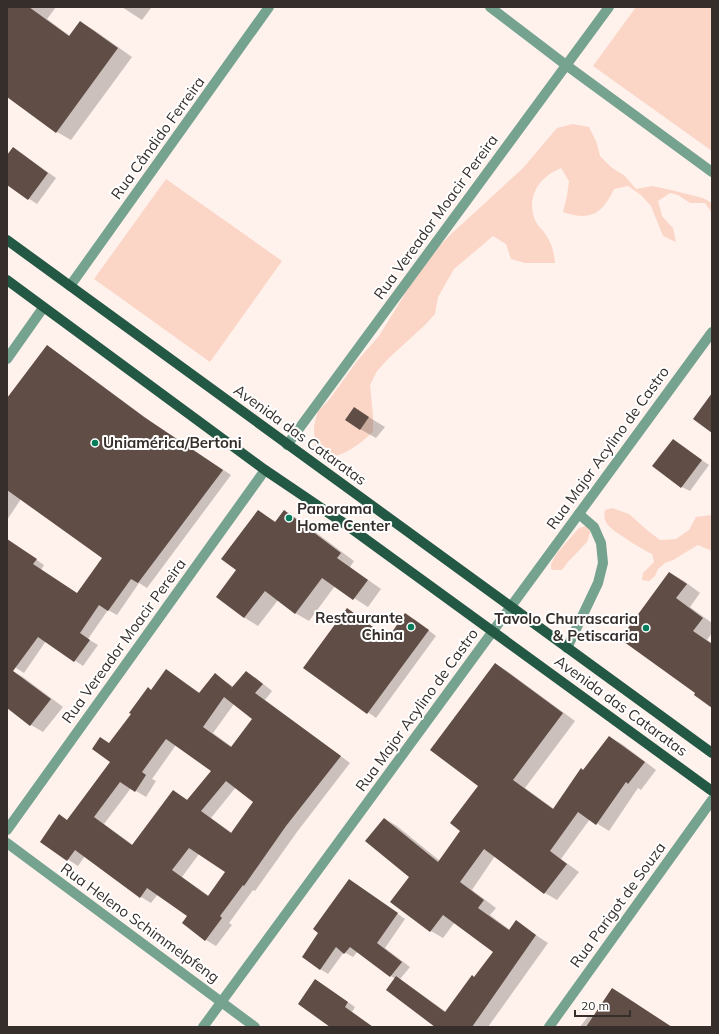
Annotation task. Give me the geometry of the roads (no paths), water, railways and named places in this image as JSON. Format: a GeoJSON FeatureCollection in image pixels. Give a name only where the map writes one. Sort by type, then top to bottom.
{"type":"FeatureCollection","features":[{"type":"Feature","properties":{"kind":"main road","name":"Avenida das Cataratas"},"geometry":{"type":"LineString","coordinates":[[7,240],[712,753]]}},
{"type":"Feature","properties":{"kind":"main road","name":"Avenida das Cataratas"},"geometry":{"type":"LineString","coordinates":[[7,280],[43,308],[266,470],[344,524],[712,791]]}},
{"type":"Feature","properties":{"kind":"street","name":"Rua Cândido Ferreira"},"geometry":{"type":"LineString","coordinates":[[70,286],[269,7]]}},
{"type":"Feature","properties":{"kind":"street"},"geometry":{"type":"LineString","coordinates":[[490,7],[566,65],[712,172]]}},
{"type":"Feature","properties":{"kind":"street","name":"Rua Vereador Moacir Pereira"},"geometry":{"type":"LineString","coordinates":[[287,445],[609,7]]}},
{"type":"Feature","properties":{"kind":"street"},"geometry":{"type":"LineString","coordinates":[[7,359],[43,308]]}},
{"type":"Feature","properties":{"kind":"street","name":"Rua Major Acylino de Castro"},"geometry":{"type":"LineString","coordinates":[[203,1027],[712,332]]}},
{"type":"Feature","properties":{"kind":"street","name":"Rua Vereador Moacir Pereira"},"geometry":{"type":"LineString","coordinates":[[7,830],[266,470]]}},
{"type":"Feature","properties":{"kind":"street"},"geometry":{"type":"LineString","coordinates":[[567,648],[598,583],[603,563],[601,543],[594,527],[579,514]]}},
{"type":"Feature","properties":{"kind":"street","name":"Rua Parigot de Souza"},"geometry":{"type":"LineString","coordinates":[[549,1027],[712,800]]}},
{"type":"Feature","properties":{"kind":"street","name":"Rua Heleno Schimmelpfeng"},"geometry":{"type":"LineString","coordinates":[[7,843],[255,1027]]}},
{"type":"Feature","properties":{"kind":"place","name":"Uniamérica/Bertoni"},"geometry":{"type":"Point","coordinates":[95,443]}},
{"type":"Feature","properties":{"kind":"place","name":"Panorama Home Center"},"geometry":{"type":"Point","coordinates":[289,518]}},
{"type":"Feature","properties":{"kind":"place","name":"Restaurante China"},"geometry":{"type":"Point","coordinates":[411,627]}},
{"type":"Feature","properties":{"kind":"place","name":"Tavolo Churrascaria & Petiscaria"},"geometry":{"type":"Point","coordinates":[646,628]}}]}
